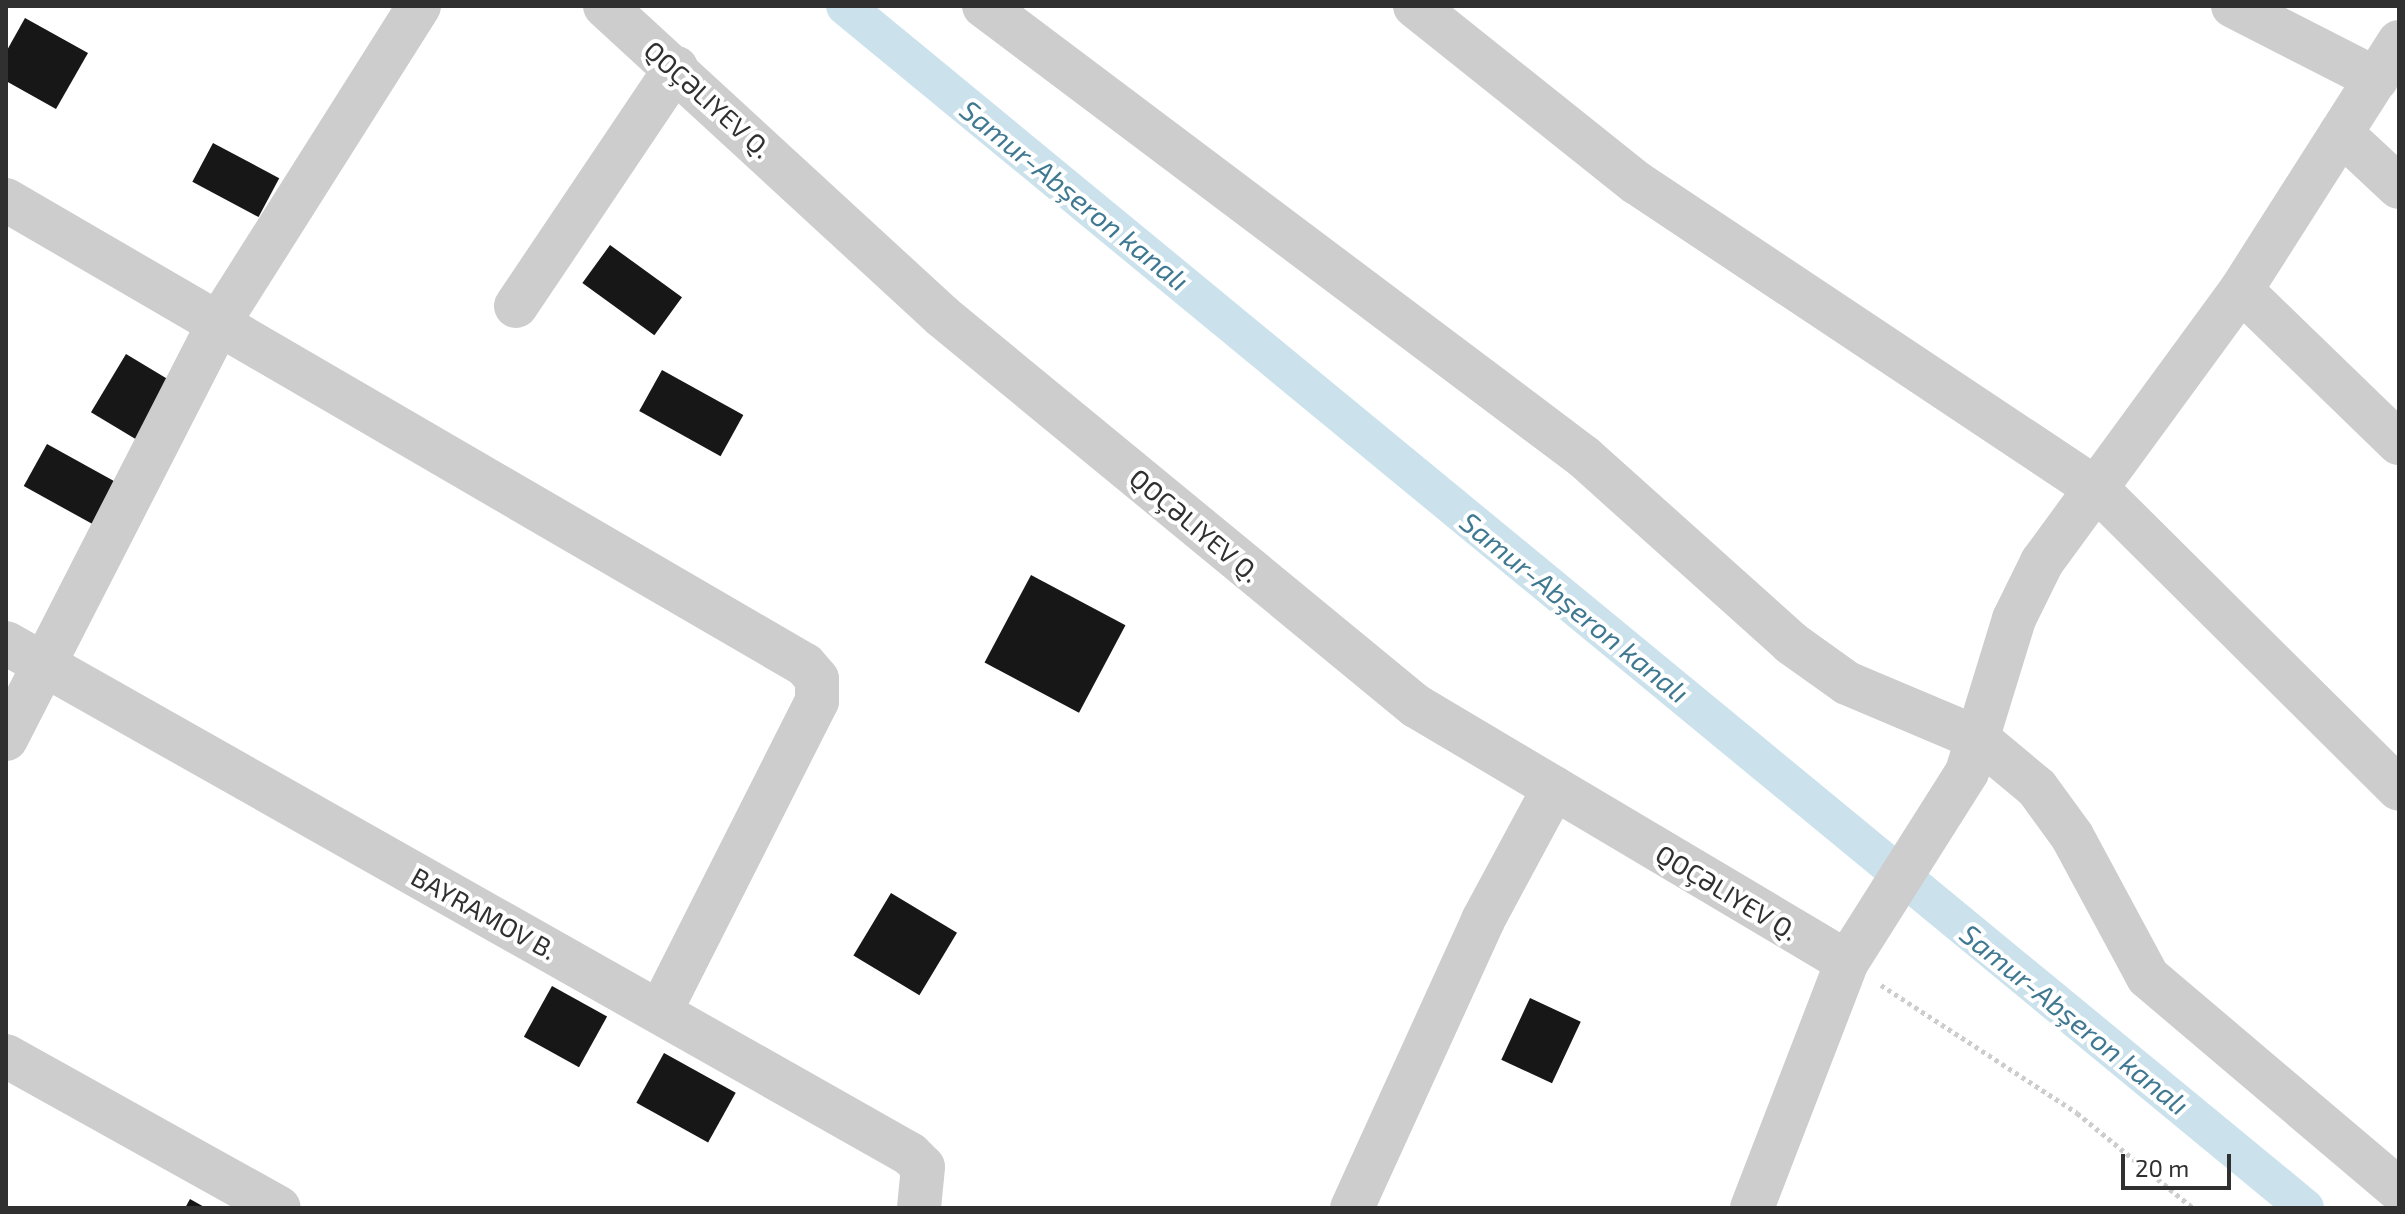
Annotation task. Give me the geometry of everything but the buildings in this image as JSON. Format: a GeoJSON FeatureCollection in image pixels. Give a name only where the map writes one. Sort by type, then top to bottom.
{"type":"FeatureCollection","features":[{"type":"Feature","properties":{"kind":"street"},"geometry":{"type":"LineString","coordinates":[[6,739],[218,324],[419,6]]}},
{"type":"Feature","properties":{"kind":"street","name":"QOÇƏLIYEV Q."},"geometry":{"type":"LineString","coordinates":[[605,6],[676,68],[942,316],[1391,686],[1554,788],[1847,962]]}},
{"type":"Feature","properties":{"kind":"street"},"geometry":{"type":"LineString","coordinates":[[984,6],[1584,457],[1791,643],[1847,683],[1977,738],[2037,788],[2072,836],[2148,977],[2399,1190]]}},
{"type":"Feature","properties":{"kind":"street"},"geometry":{"type":"LineString","coordinates":[[1415,6],[1637,183],[2098,490],[2399,789]]}},
{"type":"Feature","properties":{"kind":"street"},"geometry":{"type":"LineString","coordinates":[[2233,6],[2376,79]]}},
{"type":"Feature","properties":{"kind":"street"},"geometry":{"type":"LineString","coordinates":[[1752,1208],[1847,962],[1945,814],[1977,738],[2027,589],[2241,290],[2399,42]]}},
{"type":"Feature","properties":{"kind":"street"},"geometry":{"type":"LineString","coordinates":[[516,306],[676,68]]}},
{"type":"Feature","properties":{"kind":"street"},"geometry":{"type":"LineString","coordinates":[[2341,133],[2399,187]]}},
{"type":"Feature","properties":{"kind":"street"},"geometry":{"type":"LineString","coordinates":[[6,200],[805,665],[817,679],[817,701],[660,1012]]}},
{"type":"Feature","properties":{"kind":"street"},"geometry":{"type":"LineString","coordinates":[[2241,290],[2399,443]]}},
{"type":"Feature","properties":{"kind":"street","name":"BAYRAMOV B."},"geometry":{"type":"LineString","coordinates":[[6,643],[910,1154],[923,1167],[919,1208]]}},
{"type":"Feature","properties":{"kind":"street"},"geometry":{"type":"LineString","coordinates":[[1352,1208],[1483,920],[1554,788]]}},
{"type":"Feature","properties":{"kind":"street"},"geometry":{"type":"LineString","coordinates":[[6,1056],[279,1208]]}},
{"type":"Feature","properties":{"kind":"path"},"geometry":{"type":"LineString","coordinates":[[1847,962],[2077,1113],[2193,1208]]}},
{"type":"Feature","properties":{"kind":"waterway","name":"Samur-Abşeron kanalı"},"geometry":{"type":"LineString","coordinates":[[845,6],[2305,1208]]}}]}
